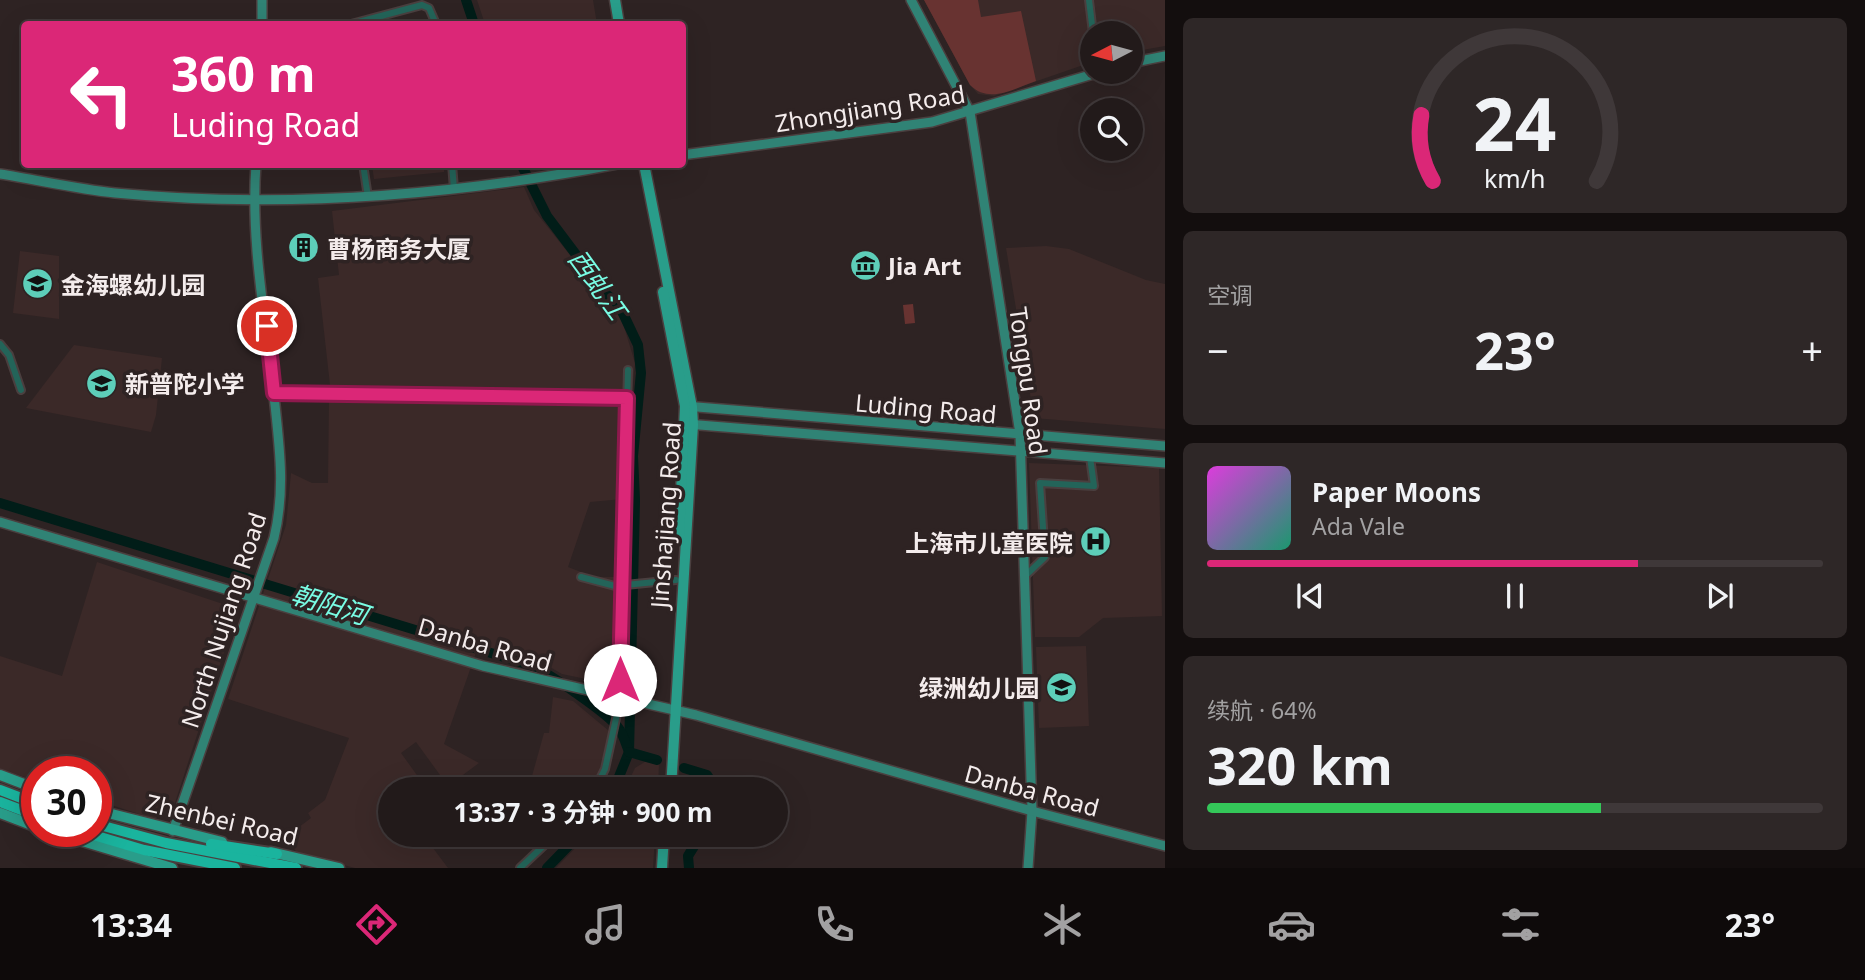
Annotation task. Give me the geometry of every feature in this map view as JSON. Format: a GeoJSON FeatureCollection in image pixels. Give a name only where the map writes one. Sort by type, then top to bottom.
{"type":"FeatureCollection","features":[{"type":"Feature","properties":{"kind":"highway"},"geometry":{"type":"LineString","coordinates":[[0,790],[21,798]]}},
{"type":"Feature","properties":{"kind":"highway"},"geometry":{"type":"LineString","coordinates":[[0,802],[21,810]]}},
{"type":"Feature","properties":{"kind":"highway"},"geometry":{"type":"LineString","coordinates":[[112,827],[277,854]]}},
{"type":"Feature","properties":{"kind":"highway"},"geometry":{"type":"LineString","coordinates":[[112,828],[176,845],[296,868]]}},
{"type":"Feature","properties":{"kind":"highway"},"geometry":{"type":"LineString","coordinates":[[112,841],[204,868]]}},
{"type":"Feature","properties":{"kind":"highway"},"geometry":{"type":"LineString","coordinates":[[144,850],[235,868]]}},
{"type":"Feature","properties":{"kind":"main road"},"geometry":{"type":"LineString","coordinates":[[609,0],[613,21]]}},
{"type":"Feature","properties":{"kind":"main road"},"geometry":{"type":"LineString","coordinates":[[615,0],[618,21]]}},
{"type":"Feature","properties":{"kind":"main road","name":"Jinshajiang Road"},"geometry":{"type":"LineString","coordinates":[[639,168],[689,406]]}},
{"type":"Feature","properties":{"kind":"main road","name":"Jinshajiang Road"},"geometry":{"type":"LineString","coordinates":[[645,168],[689,406],[667,777]]}},
{"type":"Feature","properties":{"kind":"main road","name":"Jinshajiang Road"},"geometry":{"type":"LineString","coordinates":[[671,777],[676,580],[689,424]]}},
{"type":"Feature","properties":{"kind":"main road"},"geometry":{"type":"LineString","coordinates":[[0,775],[21,783]]}},
{"type":"Feature","properties":{"kind":"main road"},"geometry":{"type":"LineString","coordinates":[[0,813],[21,821]]}},
{"type":"Feature","properties":{"kind":"main road","name":"Zhenbei Road"},"geometry":{"type":"LineString","coordinates":[[112,814],[173,831],[339,868]]}},
{"type":"Feature","properties":{"kind":"main road"},"geometry":{"type":"LineString","coordinates":[[102,847],[172,868]]}},
{"type":"Feature","properties":{"kind":"main road"},"geometry":{"type":"LineString","coordinates":[[662,868],[663,847]]}},
{"type":"Feature","properties":{"kind":"main road"},"geometry":{"type":"LineString","coordinates":[[668,868],[669,847]]}},
{"type":"Feature","properties":{"kind":"street"},"geometry":{"type":"LineString","coordinates":[[262,0],[262,21]]}},
{"type":"Feature","properties":{"kind":"street","name":"Tongpu Road"},"geometry":{"type":"LineString","coordinates":[[911,0],[970,112],[1020,434],[1032,811],[1028,868]]}},
{"type":"Feature","properties":{"kind":"street"},"geometry":{"type":"LineString","coordinates":[[1089,0],[1092,21]]}},
{"type":"Feature","properties":{"kind":"street"},"geometry":{"type":"LineString","coordinates":[[362,21],[414,6],[429,8],[435,21]]}},
{"type":"Feature","properties":{"kind":"street"},"geometry":{"type":"LineString","coordinates":[[1143,60],[1165,56]]}},
{"type":"Feature","properties":{"kind":"street","name":"Zhongjiang Road"},"geometry":{"type":"LineString","coordinates":[[686,154],[900,127],[970,112],[1080,78]]}},
{"type":"Feature","properties":{"kind":"street","name":"North Nujiang Road"},"geometry":{"type":"LineString","coordinates":[[173,831],[274,538],[281,498],[281,456],[254,200],[256,168]]}},
{"type":"Feature","properties":{"kind":"street"},"geometry":{"type":"LineString","coordinates":[[364,168],[368,197]]}},
{"type":"Feature","properties":{"kind":"street"},"geometry":{"type":"LineString","coordinates":[[452,168],[454,189]]}},
{"type":"Feature","properties":{"kind":"street"},"geometry":{"type":"LineString","coordinates":[[0,174],[114,192],[254,200],[368,197],[454,189],[543,178],[596,168]]}},
{"type":"Feature","properties":{"kind":"street"},"geometry":{"type":"LineString","coordinates":[[0,344],[9,355],[21,390]]}},
{"type":"Feature","properties":{"kind":"street"},"geometry":{"type":"LineString","coordinates":[[620,680],[628,370]]}},
{"type":"Feature","properties":{"kind":"street"},"geometry":{"type":"LineString","coordinates":[[274,393],[627,398]]}},
{"type":"Feature","properties":{"kind":"street","name":"Luding Road"},"geometry":{"type":"LineString","coordinates":[[689,406],[1165,446]]}},
{"type":"Feature","properties":{"kind":"street","name":"Luding Road"},"geometry":{"type":"LineString","coordinates":[[689,424],[1165,463]]}},
{"type":"Feature","properties":{"kind":"street"},"geometry":{"type":"LineString","coordinates":[[1025,576],[1045,557],[1040,483],[1094,486],[1090,457]]}},
{"type":"Feature","properties":{"kind":"street","name":"Danba Road"},"geometry":{"type":"LineString","coordinates":[[0,522],[255,593],[531,679],[672,709],[1165,846]]}},
{"type":"Feature","properties":{"kind":"street"},"geometry":{"type":"LineString","coordinates":[[581,577],[623,586],[676,580]]}},
{"type":"Feature","properties":{"kind":"street"},"geometry":{"type":"LineString","coordinates":[[601,777],[617,714]]}},
{"type":"Feature","properties":{"kind":"street"},"geometry":{"type":"LineString","coordinates":[[520,868],[542,847]]}},
{"type":"Feature","properties":{"kind":"shaded area"},"geometry":{"type":"Polygon","coordinates":[[[477,0],[593,0],[596,21],[484,21],[477,0]]]}},
{"type":"Feature","properties":{"kind":"shaded area"},"geometry":{"type":"Polygon","coordinates":[[[924,0],[1085,0],[1087,21],[1080,21],[1080,66],[994,96],[978,94],[970,85],[924,0]]]}},
{"type":"Feature","properties":{"kind":"shaded area"},"geometry":{"type":"Polygon","coordinates":[[[924,0],[978,0],[981,17],[1021,11],[1036,81],[1002,93],[985,94],[977,91],[970,85],[924,0]]]}},
{"type":"Feature","properties":{"kind":"shaded area"},"geometry":{"type":"Polygon","coordinates":[[[1094,0],[1165,0],[1165,46],[1143,50],[1143,21],[1097,21],[1094,0]]]}},
{"type":"Feature","properties":{"kind":"shaded area"},"geometry":{"type":"Polygon","coordinates":[[[372,168],[444,168],[444,172],[374,179],[372,168]]]}},
{"type":"Feature","properties":{"kind":"shaded area"},"geometry":{"type":"Polygon","coordinates":[[[524,187],[534,210],[622,320],[635,363],[632,392],[330,385],[318,278],[339,275],[332,211],[524,187]]]}},
{"type":"Feature","properties":{"kind":"shaded area"},"geometry":{"type":"Polygon","coordinates":[[[1046,246],[1069,249],[1146,280],[1165,284],[1165,429],[1034,418],[1006,248],[1046,246]]]}},
{"type":"Feature","properties":{"kind":"shaded area","name":"金海螺幼儿园"},"geometry":{"type":"Polygon","coordinates":[[[20,251],[59,256],[59,319],[13,313],[20,251]]]}},
{"type":"Feature","properties":{"kind":"shaded area"},"geometry":{"type":"Polygon","coordinates":[[[913,304],[915,323],[905,324],[903,305],[913,304]]]}},
{"type":"Feature","properties":{"kind":"shaded area","name":"新普陀小学"},"geometry":{"type":"Polygon","coordinates":[[[74,345],[162,358],[156,415],[151,432],[26,408],[74,345]]]}},
{"type":"Feature","properties":{"kind":"shaded area"},"geometry":{"type":"Polygon","coordinates":[[[329,397],[621,402],[623,499],[590,502],[568,567],[594,577],[619,577],[618,649],[603,649],[600,682],[562,674],[550,667],[479,644],[444,744],[479,763],[460,777],[441,777],[416,742],[401,753],[418,777],[378,777],[378,847],[432,847],[448,868],[355,868],[297,853],[286,837],[311,818],[308,813],[325,800],[349,738],[228,699],[286,525],[291,473],[312,483],[328,483],[329,397]]]}},
{"type":"Feature","properties":{"kind":"shaded area","name":"上海市儿童医院"},"geometry":{"type":"Polygon","coordinates":[[[1029,463],[1159,468],[1162,616],[1103,618],[1079,637],[1035,637],[1029,463]]]}},
{"type":"Feature","properties":{"kind":"shaded area"},"geometry":{"type":"Polygon","coordinates":[[[97,562],[238,609],[173,809],[154,819],[112,805],[112,756],[21,756],[21,776],[0,769],[0,656],[62,676],[97,562]]]}},
{"type":"Feature","properties":{"kind":"shaded area","name":"绿洲幼儿园"},"geometry":{"type":"Polygon","coordinates":[[[1086,646],[1089,726],[1039,728],[1036,647],[1086,646]]]}},
{"type":"Feature","properties":{"kind":"shaded area"},"geometry":{"type":"Polygon","coordinates":[[[553,697],[573,701],[609,731],[603,767],[598,777],[531,777],[544,733],[549,733],[553,697]]]}},
{"type":"Feature","properties":{"kind":"shaded area"},"geometry":{"type":"Polygon","coordinates":[[[648,760],[659,763],[658,777],[631,777],[635,768],[648,760]]]}},
{"type":"Feature","properties":{"kind":"shaded area"},"geometry":{"type":"Polygon","coordinates":[[[576,847],[654,847],[653,868],[556,868],[576,847]]]}},
{"type":"Feature","properties":{"kind":"waterway","name":"西虬江"},"geometry":{"type":"LineString","coordinates":[[466,0],[473,21]]}},
{"type":"Feature","properties":{"kind":"waterway","name":"西虬江"},"geometry":{"type":"LineString","coordinates":[[523,168],[547,216],[605,293],[619,305],[638,345],[641,373],[633,456],[635,500],[629,752],[619,777]]}},
{"type":"Feature","properties":{"kind":"waterway","name":"朝阳河"},"geometry":{"type":"LineString","coordinates":[[0,503],[530,665],[589,702],[610,719],[621,732],[629,752]]}},
{"type":"Feature","properties":{"kind":"waterway"},"geometry":{"type":"LineString","coordinates":[[629,752],[657,760]]}},
{"type":"Feature","properties":{"kind":"waterway"},"geometry":{"type":"LineString","coordinates":[[684,768],[708,777]]}},
{"type":"Feature","properties":{"kind":"waterway","name":"西虬江"},"geometry":{"type":"LineString","coordinates":[[547,868],[567,847]]}},
{"type":"Feature","properties":{"kind":"waterway"},"geometry":{"type":"LineString","coordinates":[[689,868],[688,856],[694,847]]}},
{"type":"Feature","properties":{"kind":"place","name":"曹杨商务大厦"},"geometry":{"type":"Point","coordinates":[304,248]}},
{"type":"Feature","properties":{"kind":"place","name":"Jia Art"},"geometry":{"type":"Point","coordinates":[865,265]}},
{"type":"Feature","properties":{"kind":"place","name":"金海螺幼儿园"},"geometry":{"type":"Point","coordinates":[38,284]}},
{"type":"Feature","properties":{"kind":"place","name":"新普陀小学"},"geometry":{"type":"Point","coordinates":[102,383]}},
{"type":"Feature","properties":{"kind":"place","name":"上海市儿童医院"},"geometry":{"type":"Point","coordinates":[1096,542]}},
{"type":"Feature","properties":{"kind":"place","name":"绿洲幼儿园"},"geometry":{"type":"Point","coordinates":[1062,687]}},
{"type":"Feature","properties":{"kind":"route"},"geometry":{"type":"LineString","coordinates":[[267,326],[274,393],[627,398],[620,680]]}}]}
